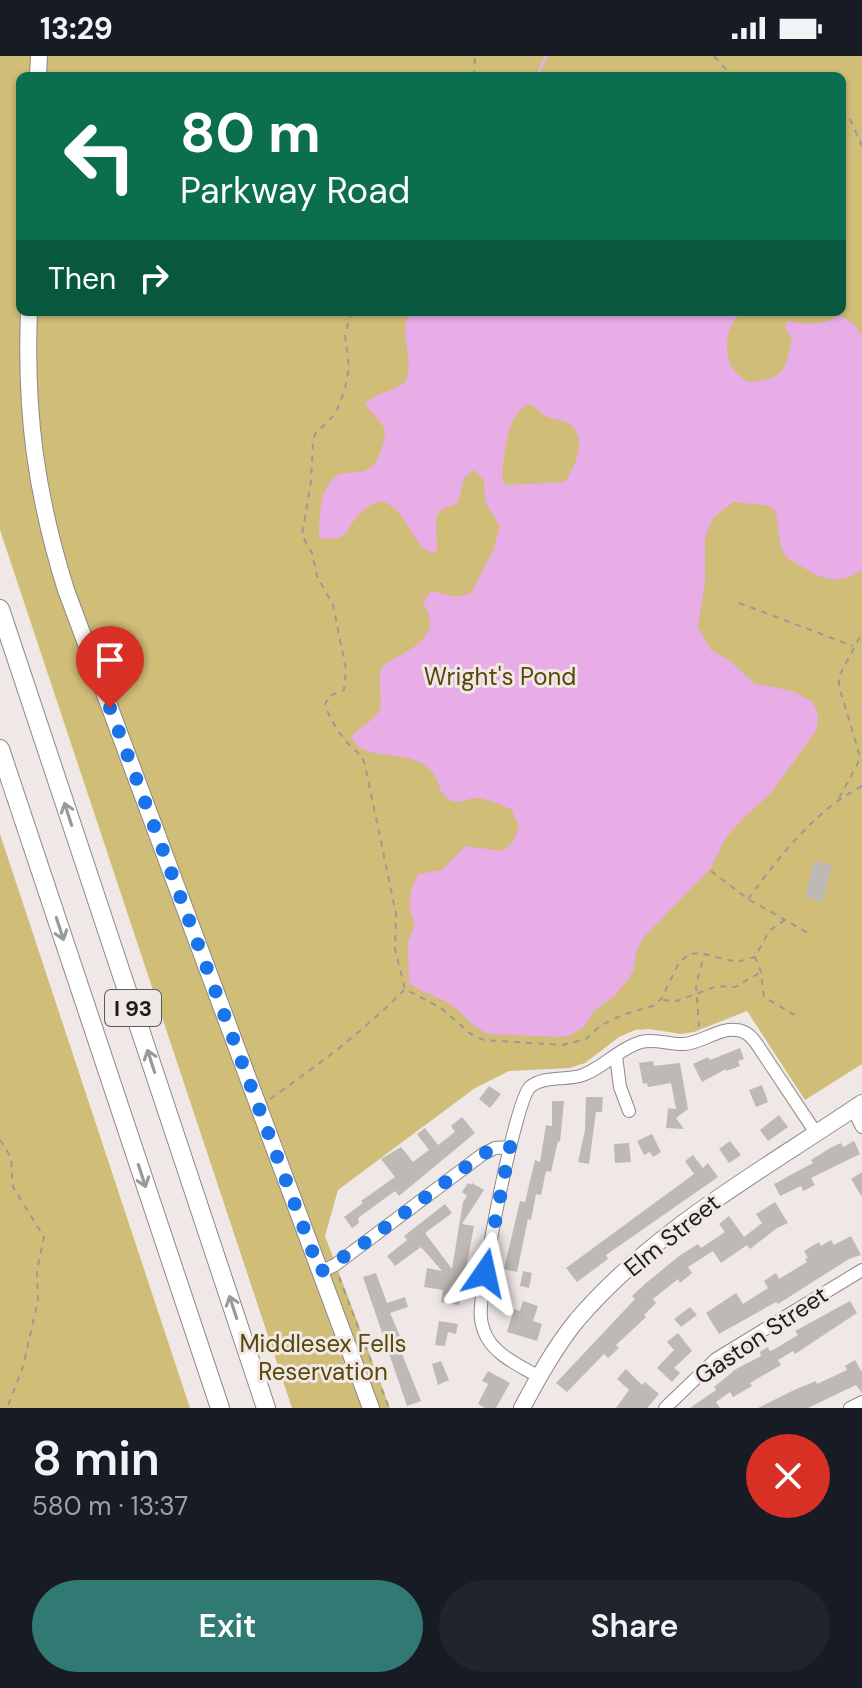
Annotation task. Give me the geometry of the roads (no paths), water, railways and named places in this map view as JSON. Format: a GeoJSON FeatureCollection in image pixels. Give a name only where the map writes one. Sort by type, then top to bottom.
{"type":"FeatureCollection","features":[{"type":"Feature","properties":{"kind":"highway","name":"I 93"},"geometry":{"type":"LineString","coordinates":[[0,609],[266,1408]]}},
{"type":"Feature","properties":{"kind":"highway","name":"I 93"},"geometry":{"type":"LineString","coordinates":[[0,749],[220,1408]]}},
{"type":"Feature","properties":{"kind":"main road"},"geometry":{"type":"LineString","coordinates":[[29,316],[29,424],[47,530],[70,602],[259,1107],[328,1268],[338,1322],[361,1408]]}},
{"type":"Feature","properties":{"kind":"main road","name":"Elm Street"},"geometry":{"type":"LineString","coordinates":[[522,1408],[576,1322],[657,1244],[736,1184],[857,1106]]}},
{"type":"Feature","properties":{"kind":"main road"},"geometry":{"type":"LineString","coordinates":[[338,1322],[371,1408]]}},
{"type":"Feature","properties":{"kind":"street"},"geometry":{"type":"LineString","coordinates":[[539,1377],[491,1345],[480,1316],[485,1273],[510,1147],[521,1103],[529,1088],[545,1081],[581,1076],[644,1041],[680,1044],[732,1030],[743,1031],[750,1036],[816,1133]]}},
{"type":"Feature","properties":{"kind":"street"},"geometry":{"type":"LineString","coordinates":[[616,1056],[620,1087],[629,1111]]}},
{"type":"Feature","properties":{"kind":"street"},"geometry":{"type":"LineString","coordinates":[[857,1106],[862,1127]]}},
{"type":"Feature","properties":{"kind":"street"},"geometry":{"type":"LineString","coordinates":[[328,1268],[483,1154],[495,1148],[510,1147]]}},
{"type":"Feature","properties":{"kind":"street","name":"Gaston Street"},"geometry":{"type":"LineString","coordinates":[[665,1408],[716,1359],[862,1270]]}},
{"type":"Feature","properties":{"kind":"street"},"geometry":{"type":"LineString","coordinates":[[850,1408],[862,1402]]}},
{"type":"Feature","properties":{"kind":"waterway"},"geometry":{"type":"LineString","coordinates":[[539,72],[546,56]]}},
{"type":"Feature","properties":{"kind":"park label","name":"Wright's Pond"},"geometry":{"type":"Point","coordinates":[500,676]}},
{"type":"Feature","properties":{"kind":"park label","name":"Middlesex Fells Reservation"},"geometry":{"type":"Point","coordinates":[323,1357]}}]}
